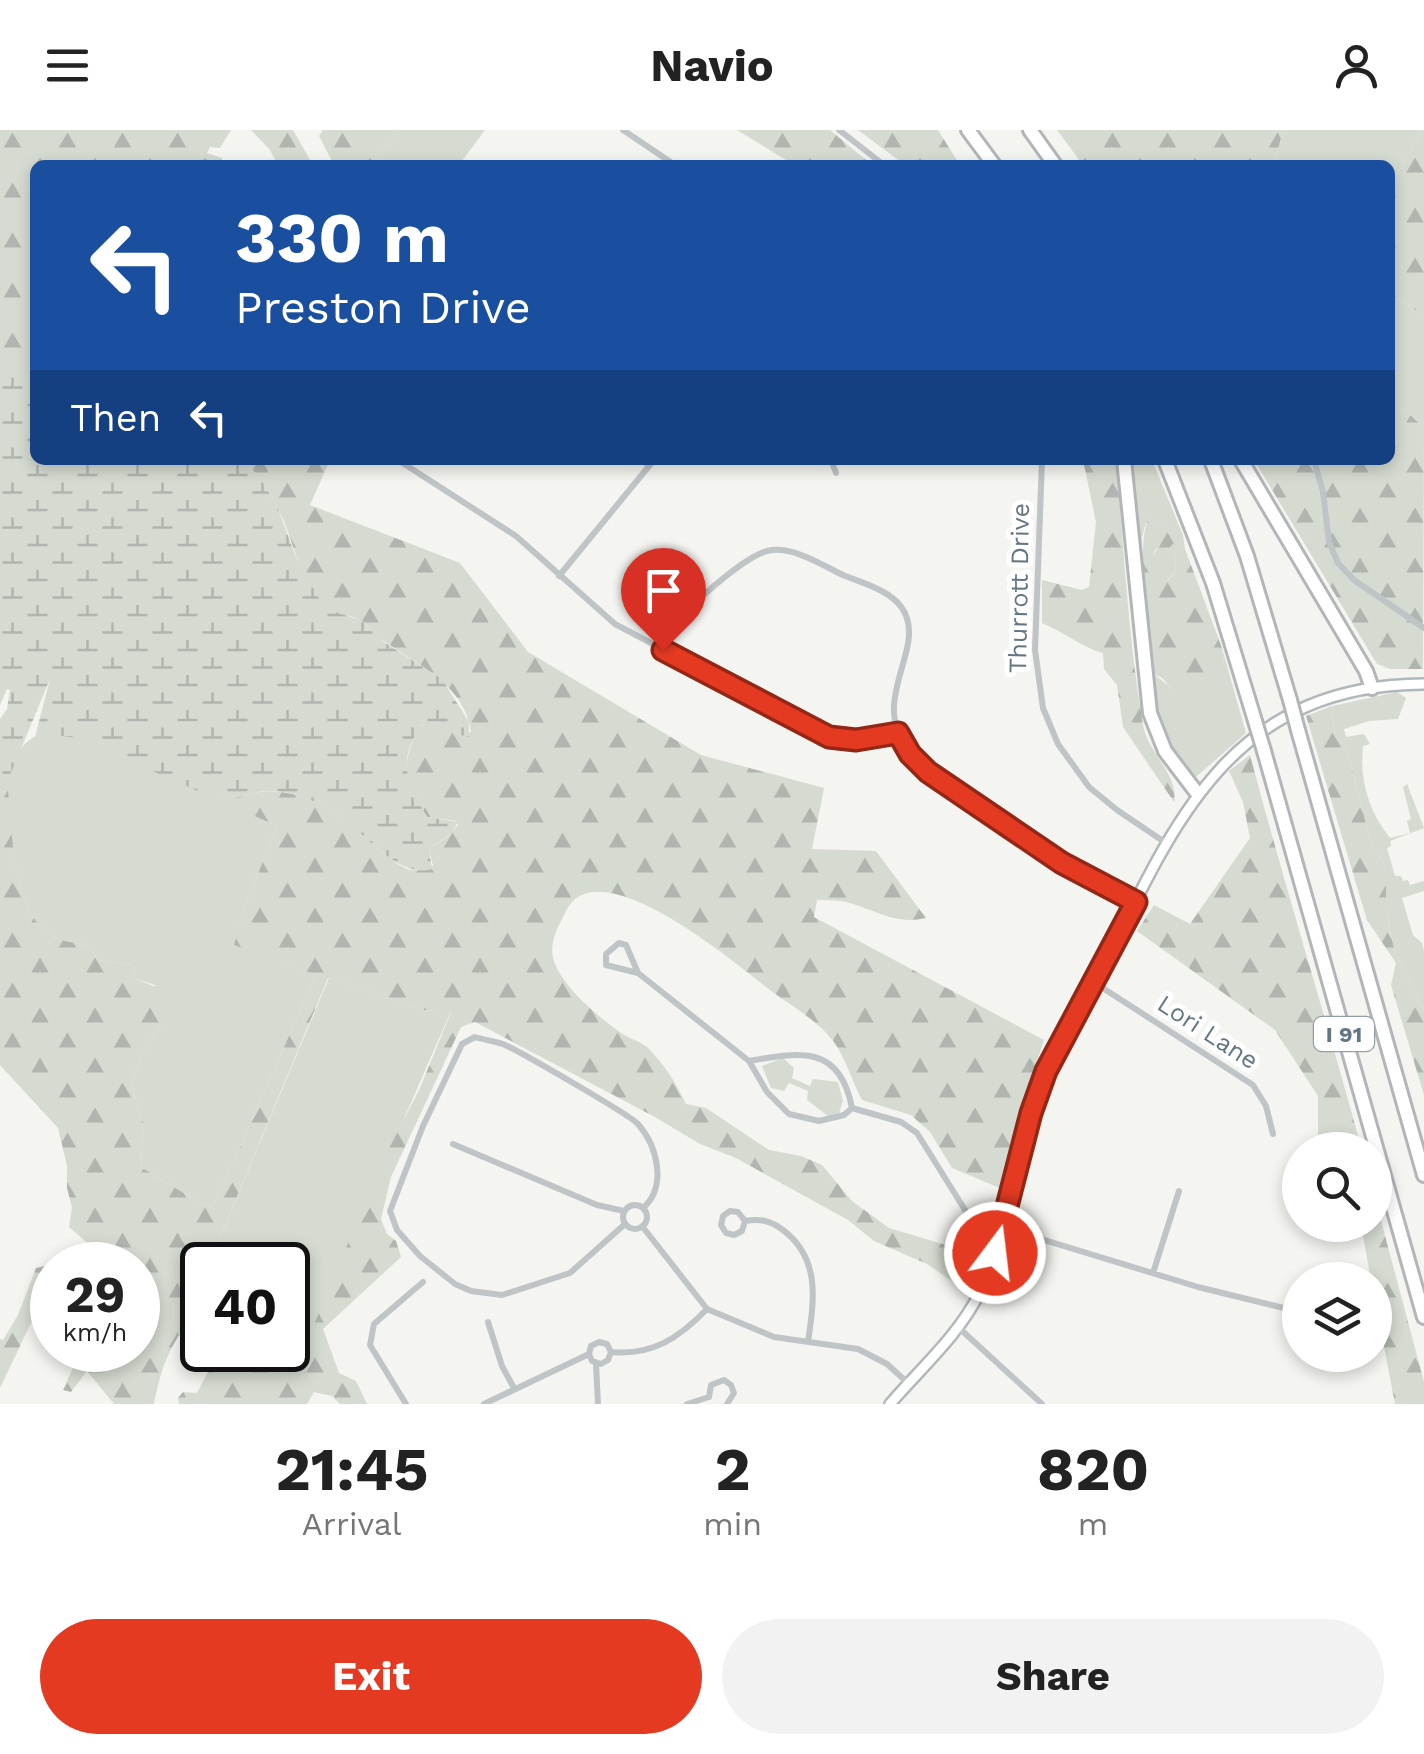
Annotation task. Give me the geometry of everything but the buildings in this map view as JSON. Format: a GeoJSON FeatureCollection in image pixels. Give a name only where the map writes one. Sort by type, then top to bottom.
{"type":"FeatureCollection","features":[{"type":"Feature","properties":{"kind":"highway"},"geometry":{"type":"LineString","coordinates":[[968,130],[990,160]]}},
{"type":"Feature","properties":{"kind":"highway"},"geometry":{"type":"LineString","coordinates":[[1030,130],[1051,160]]}},
{"type":"Feature","properties":{"kind":"highway"},"geometry":{"type":"LineString","coordinates":[[1124,465],[1148,706],[1165,752],[1198,793]]}},
{"type":"Feature","properties":{"kind":"highway","name":"I 91"},"geometry":{"type":"LineString","coordinates":[[1167,465],[1213,583],[1255,721],[1424,1317]]}},
{"type":"Feature","properties":{"kind":"highway","name":"I 91"},"geometry":{"type":"LineString","coordinates":[[1214,465],[1252,571],[1424,1175]]}},
{"type":"Feature","properties":{"kind":"highway"},"geometry":{"type":"LineString","coordinates":[[1244,465],[1366,671],[1372,688]]}},
{"type":"Feature","properties":{"kind":"street"},"geometry":{"type":"LineString","coordinates":[[839,130],[878,160]]}},
{"type":"Feature","properties":{"kind":"street"},"geometry":{"type":"LineString","coordinates":[[627,131],[669,160]]}},
{"type":"Feature","properties":{"kind":"street"},"geometry":{"type":"LineString","coordinates":[[406,465],[500,524],[599,613],[663,650],[829,737],[856,740],[898,733]]}},
{"type":"Feature","properties":{"kind":"street"},"geometry":{"type":"LineString","coordinates":[[559,576],[650,465]]}},
{"type":"Feature","properties":{"kind":"street"},"geometry":{"type":"LineString","coordinates":[[833,465],[836,473]]}},
{"type":"Feature","properties":{"kind":"street","name":"Thurrott Drive"},"geometry":{"type":"LineString","coordinates":[[1042,465],[1035,650],[1043,708],[1058,744],[1090,786],[1166,843]]}},
{"type":"Feature","properties":{"kind":"street"},"geometry":{"type":"LineString","coordinates":[[1315,465],[1329,542],[1338,563],[1354,580],[1424,628]]}},
{"type":"Feature","properties":{"kind":"street"},"geometry":{"type":"LineString","coordinates":[[663,650],[686,614],[748,560],[774,550],[794,553],[878,590],[898,602],[909,635],[893,698],[898,733],[910,754],[928,772],[1062,863],[1136,902]]}},
{"type":"Feature","properties":{"kind":"street"},"geometry":{"type":"LineString","coordinates":[[890,1404],[958,1326],[985,1281],[1042,1082],[1166,843],[1198,793],[1236,752],[1281,720],[1332,698],[1372,688],[1424,684]]}},
{"type":"Feature","properties":{"kind":"street"},"geometry":{"type":"LineString","coordinates":[[638,973],[608,967],[606,954],[615,944],[624,944],[638,973],[749,1062],[774,1100],[796,1118],[825,1120],[844,1115],[852,1108]]}},
{"type":"Feature","properties":{"kind":"street","name":"Lori Lane"},"geometry":{"type":"LineString","coordinates":[[1095,983],[1253,1084],[1266,1106],[1273,1134]]}},
{"type":"Feature","properties":{"kind":"street"},"geometry":{"type":"LineString","coordinates":[[625,1224],[570,1273],[502,1295],[471,1292],[420,1256],[397,1230],[390,1211],[416,1140],[462,1044],[474,1038],[504,1045],[638,1123],[659,1176],[652,1200],[644,1208]]}},
{"type":"Feature","properties":{"kind":"street"},"geometry":{"type":"LineString","coordinates":[[749,1062],[801,1052],[821,1059],[840,1078],[852,1108]]}},
{"type":"Feature","properties":{"kind":"street"},"geometry":{"type":"LineString","coordinates":[[852,1108],[901,1122],[921,1137],[969,1214],[993,1218],[1002,1227],[1153,1272],[1282,1307]]}},
{"type":"Feature","properties":{"kind":"street"},"geometry":{"type":"LineString","coordinates":[[452,1144],[598,1205],[624,1211],[635,1204],[644,1208],[647,1216],[642,1226]]}},
{"type":"Feature","properties":{"kind":"street"},"geometry":{"type":"LineString","coordinates":[[1153,1272],[1178,1191]]}},
{"type":"Feature","properties":{"kind":"street"},"geometry":{"type":"LineString","coordinates":[[624,1211],[625,1224]]}},
{"type":"Feature","properties":{"kind":"street"},"geometry":{"type":"LineString","coordinates":[[745,1221],[764,1220],[773,1224],[794,1240],[810,1265],[814,1295],[808,1342]]}},
{"type":"Feature","properties":{"kind":"street"},"geometry":{"type":"LineString","coordinates":[[625,1224],[632,1228],[642,1226]]}},
{"type":"Feature","properties":{"kind":"street"},"geometry":{"type":"LineString","coordinates":[[642,1226],[707,1309],[753,1331],[858,1349],[887,1364],[908,1383]]}},
{"type":"Feature","properties":{"kind":"street"},"geometry":{"type":"LineString","coordinates":[[406,1404],[370,1345],[374,1324],[422,1282]]}},
{"type":"Feature","properties":{"kind":"street"},"geometry":{"type":"LineString","coordinates":[[610,1352],[634,1354],[656,1349],[686,1331],[707,1309]]}},
{"type":"Feature","properties":{"kind":"street"},"geometry":{"type":"LineString","coordinates":[[488,1322],[502,1366],[514,1388]]}},
{"type":"Feature","properties":{"kind":"street"},"geometry":{"type":"LineString","coordinates":[[958,1326],[1042,1404]]}},
{"type":"Feature","properties":{"kind":"street"},"geometry":{"type":"LineString","coordinates":[[484,1404],[500,1400],[514,1388],[588,1354],[591,1346],[599,1342],[607,1344],[608,1360],[596,1364]]}},
{"type":"Feature","properties":{"kind":"street"},"geometry":{"type":"LineString","coordinates":[[588,1354],[596,1364],[598,1404]]}},
{"type":"Feature","properties":{"kind":"street"},"geometry":{"type":"LineString","coordinates":[[687,1404],[712,1401],[711,1385],[724,1380],[733,1388],[733,1397],[727,1404]]}},
{"type":"Feature","properties":{"kind":"green space"},"geometry":{"type":"Polygon","coordinates":[[[0,130],[231,130],[220,148],[210,147],[207,153],[222,160],[30,160],[30,382],[0,378],[0,130]]]}},
{"type":"Feature","properties":{"kind":"green space"},"geometry":{"type":"Polygon","coordinates":[[[251,130],[293,130],[310,160],[275,160],[251,130]]]}},
{"type":"Feature","properties":{"kind":"green space"},"geometry":{"type":"Polygon","coordinates":[[[323,130],[398,130],[375,160],[331,160],[319,136],[323,130]]]}},
{"type":"Feature","properties":{"kind":"green space"},"geometry":{"type":"Polygon","coordinates":[[[398,130],[485,130],[463,160],[375,160],[398,130]]]}},
{"type":"Feature","properties":{"kind":"green space"},"geometry":{"type":"Polygon","coordinates":[[[737,130],[830,130],[866,160],[786,160],[737,130]]]}},
{"type":"Feature","properties":{"kind":"green space"},"geometry":{"type":"Polygon","coordinates":[[[858,130],[938,130],[957,160],[898,160],[858,130]]]}},
{"type":"Feature","properties":{"kind":"green space"},"geometry":{"type":"Polygon","coordinates":[[[1057,130],[1283,130],[1275,160],[1079,160],[1057,130]]]}},
{"type":"Feature","properties":{"kind":"green space"},"geometry":{"type":"Polygon","coordinates":[[[1283,130],[1421,130],[1395,179],[1395,160],[1275,160],[1283,130]]]}},
{"type":"Feature","properties":{"kind":"green space"},"geometry":{"type":"Polygon","coordinates":[[[1424,130],[1424,315],[1395,297],[1395,179],[1424,130]]]}},
{"type":"Feature","properties":{"kind":"green space"},"geometry":{"type":"Polygon","coordinates":[[[1395,297],[1424,315],[1424,428],[1395,403],[1395,297]]]}},
{"type":"Feature","properties":{"kind":"green space"},"geometry":{"type":"Polygon","coordinates":[[[0,357],[11,369],[30,372],[30,465],[248,465],[277,506],[296,557],[321,602],[333,611],[362,621],[384,642],[442,679],[469,722],[469,737],[421,725],[407,761],[410,782],[427,817],[458,822],[452,833],[429,849],[432,869],[419,870],[394,861],[336,813],[296,795],[264,791],[216,799],[77,738],[54,735],[34,741],[50,679],[0,799],[0,719],[7,709],[10,690],[7,689],[0,705],[0,357]]]}},
{"type":"Feature","properties":{"kind":"green space"},"geometry":{"type":"Polygon","coordinates":[[[1395,403],[1424,428],[1423,669],[1390,669],[1377,664],[1257,465],[1395,465],[1395,403]]]}},
{"type":"Feature","properties":{"kind":"green space"},"geometry":{"type":"Polygon","coordinates":[[[248,465],[328,465],[310,505],[460,563],[528,652],[701,755],[824,788],[812,849],[876,851],[926,918],[903,920],[841,901],[823,900],[817,900],[814,917],[1044,1040],[1018,1119],[1002,1189],[952,1168],[930,1132],[911,1115],[862,1100],[839,1050],[822,1029],[666,916],[606,892],[582,895],[566,911],[555,935],[552,954],[565,981],[583,1001],[660,1061],[686,1104],[706,1108],[769,1150],[822,1165],[852,1201],[889,1228],[986,1257],[966,1291],[927,1264],[874,1241],[848,1220],[736,1158],[700,1144],[475,1022],[461,1027],[391,1177],[381,1219],[387,1234],[396,1241],[401,1257],[323,1329],[339,1373],[356,1381],[367,1404],[340,1404],[332,1396],[314,1392],[307,1404],[179,1404],[183,1392],[197,1393],[208,1372],[310,1372],[310,1334],[382,1162],[420,1088],[451,1012],[424,1010],[328,978],[218,1242],[180,1242],[180,1335],[169,1352],[154,1404],[114,1404],[88,1372],[160,1372],[160,1242],[86,1242],[69,1227],[72,1208],[58,1128],[0,1065],[0,794],[8,790],[17,872],[31,913],[42,928],[56,938],[87,945],[98,960],[133,965],[136,979],[168,992],[161,1024],[139,1061],[131,1085],[143,1122],[141,1167],[213,1207],[316,975],[234,945],[277,826],[216,799],[264,791],[303,797],[340,815],[393,861],[414,870],[433,866],[429,849],[458,825],[456,821],[427,817],[409,782],[407,763],[419,726],[457,734],[471,732],[460,701],[438,678],[364,623],[325,607],[304,577],[278,509],[248,465]]]}},
{"type":"Feature","properties":{"kind":"green space"},"geometry":{"type":"Polygon","coordinates":[[[1084,465],[1116,465],[1143,725],[1172,782],[1174,802],[1123,727],[1117,685],[1104,669],[1103,653],[1042,623],[1042,580],[1082,590],[1089,587],[1096,522],[1084,465]]]}},
{"type":"Feature","properties":{"kind":"green space"},"geometry":{"type":"Polygon","coordinates":[[[1130,465],[1154,465],[1185,549],[1175,553],[1176,572],[1167,580],[1158,572],[1153,556],[1166,531],[1150,518],[1142,545],[1145,598],[1130,465]]]}},
{"type":"Feature","properties":{"kind":"green space"},"geometry":{"type":"Polygon","coordinates":[[[1150,517],[1166,531],[1172,528],[1177,532],[1176,541],[1164,553],[1156,548],[1153,556],[1161,565],[1159,572],[1168,580],[1176,572],[1175,552],[1185,549],[1222,648],[1224,664],[1215,680],[1190,690],[1173,689],[1151,672],[1142,568],[1145,529],[1150,517]]]}},
{"type":"Feature","properties":{"kind":"green space"},"geometry":{"type":"Polygon","coordinates":[[[1222,648],[1246,733],[1196,777],[1175,758],[1162,731],[1151,672],[1173,689],[1224,664],[1222,648]]]}},
{"type":"Feature","properties":{"kind":"green space"},"geometry":{"type":"Polygon","coordinates":[[[1397,692],[1406,698],[1398,719],[1369,721],[1344,729],[1346,737],[1364,734],[1370,744],[1363,746],[1364,783],[1376,817],[1390,838],[1410,833],[1407,821],[1411,819],[1403,787],[1407,784],[1424,828],[1390,841],[1387,848],[1395,876],[1408,880],[1410,885],[1424,881],[1424,891],[1402,898],[1413,935],[1424,951],[1424,1011],[1394,949],[1386,909],[1386,866],[1372,847],[1346,746],[1335,737],[1332,706],[1397,692]]]}},
{"type":"Feature","properties":{"kind":"green space"},"geometry":{"type":"Polygon","coordinates":[[[1332,706],[1335,737],[1346,746],[1372,847],[1386,866],[1386,909],[1394,949],[1424,1011],[1424,1095],[1391,985],[1396,963],[1367,920],[1306,716],[1332,706]]]}},
{"type":"Feature","properties":{"kind":"green space"},"geometry":{"type":"Polygon","coordinates":[[[64,732],[98,743],[277,826],[245,906],[235,944],[316,975],[213,1207],[141,1167],[143,1122],[131,1085],[139,1061],[161,1024],[155,985],[136,979],[133,965],[98,960],[87,945],[56,938],[42,928],[23,894],[4,784],[24,744],[38,735],[64,732]]]}},
{"type":"Feature","properties":{"kind":"green space"},"geometry":{"type":"Polygon","coordinates":[[[1250,755],[1357,1132],[1318,1132],[1318,1096],[1275,1030],[1137,931],[1154,905],[1190,924],[1250,838],[1243,802],[1229,771],[1250,755]]]}},
{"type":"Feature","properties":{"kind":"green space"},"geometry":{"type":"Polygon","coordinates":[[[329,978],[424,1010],[451,1011],[310,1334],[310,1242],[218,1242],[329,978]]]}},
{"type":"Feature","properties":{"kind":"green space"},"geometry":{"type":"Polygon","coordinates":[[[783,1058],[794,1068],[792,1078],[810,1086],[813,1079],[838,1082],[843,1101],[839,1113],[828,1116],[807,1100],[808,1091],[789,1083],[784,1091],[771,1088],[762,1066],[783,1058]]]}},
{"type":"Feature","properties":{"kind":"green space"},"geometry":{"type":"Polygon","coordinates":[[[1364,1242],[1387,1242],[1424,1382],[1424,1404],[1395,1404],[1389,1372],[1392,1372],[1392,1262],[1368,1262],[1364,1242]]]}},
{"type":"Feature","properties":{"kind":"green space"},"geometry":{"type":"Polygon","coordinates":[[[30,1284],[30,1325],[0,1388],[0,1339],[18,1315],[30,1284]]]}},
{"type":"Feature","properties":{"kind":"green space"},"geometry":{"type":"Polygon","coordinates":[[[71,1372],[86,1372],[71,1392],[63,1390],[71,1372]]]}},
{"type":"Feature","properties":{"kind":"route"},"geometry":{"type":"LineString","coordinates":[[663,650],[829,737],[856,740],[898,733],[910,754],[928,772],[1062,863],[1136,902],[1046,1071],[1031,1113],[995,1253]]}}]}
